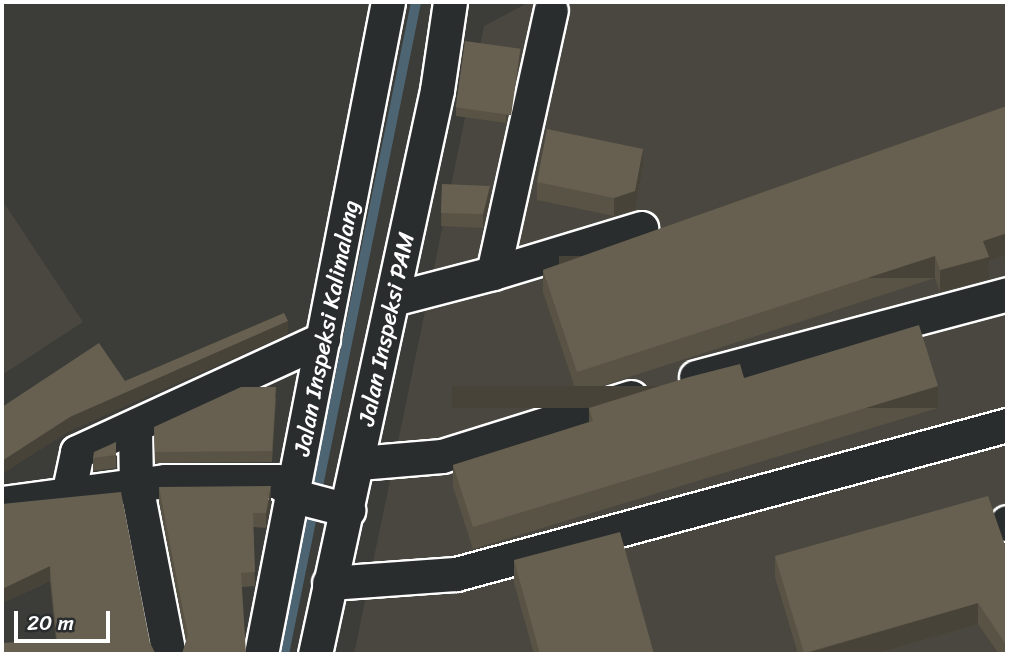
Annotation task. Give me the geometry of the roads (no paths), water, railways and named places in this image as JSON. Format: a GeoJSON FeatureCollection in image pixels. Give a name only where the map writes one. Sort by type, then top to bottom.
{"type":"FeatureCollection","features":[{"type":"Feature","properties":{"kind":"street","name":"Jalan Inspeksi Kalimalang"},"geometry":{"type":"LineString","coordinates":[[261,654],[299,494],[323,339],[388,2]]}},
{"type":"Feature","properties":{"kind":"street","name":"Jalan Inspeksi PAM"},"geometry":{"type":"LineString","coordinates":[[315,654],[393,299],[450,2]]}},
{"type":"Feature","properties":{"kind":"street"},"geometry":{"type":"LineString","coordinates":[[494,274],[551,10]]}},
{"type":"Feature","properties":{"kind":"street"},"geometry":{"type":"LineString","coordinates":[[393,299],[494,274],[641,228]]}},
{"type":"Feature","properties":{"kind":"street"},"geometry":{"type":"LineString","coordinates":[[359,463],[442,456],[684,381],[1007,293]]}},
{"type":"Feature","properties":{"kind":"street"},"geometry":{"type":"LineString","coordinates":[[69,490],[77,453],[323,339]]}},
{"type":"Feature","properties":{"kind":"street"},"geometry":{"type":"LineString","coordinates":[[329,583],[456,574],[1007,425]]}},
{"type":"Feature","properties":{"kind":"street"},"geometry":{"type":"LineString","coordinates":[[135,428],[136,485],[169,654]]}},
{"type":"Feature","properties":{"kind":"street"},"geometry":{"type":"LineString","coordinates":[[2,503],[69,490],[277,481],[299,494],[345,509]]}},
{"type":"Feature","properties":{"kind":"waterway"},"geometry":{"type":"LineString","coordinates":[[284,654],[416,2]]}}]}
